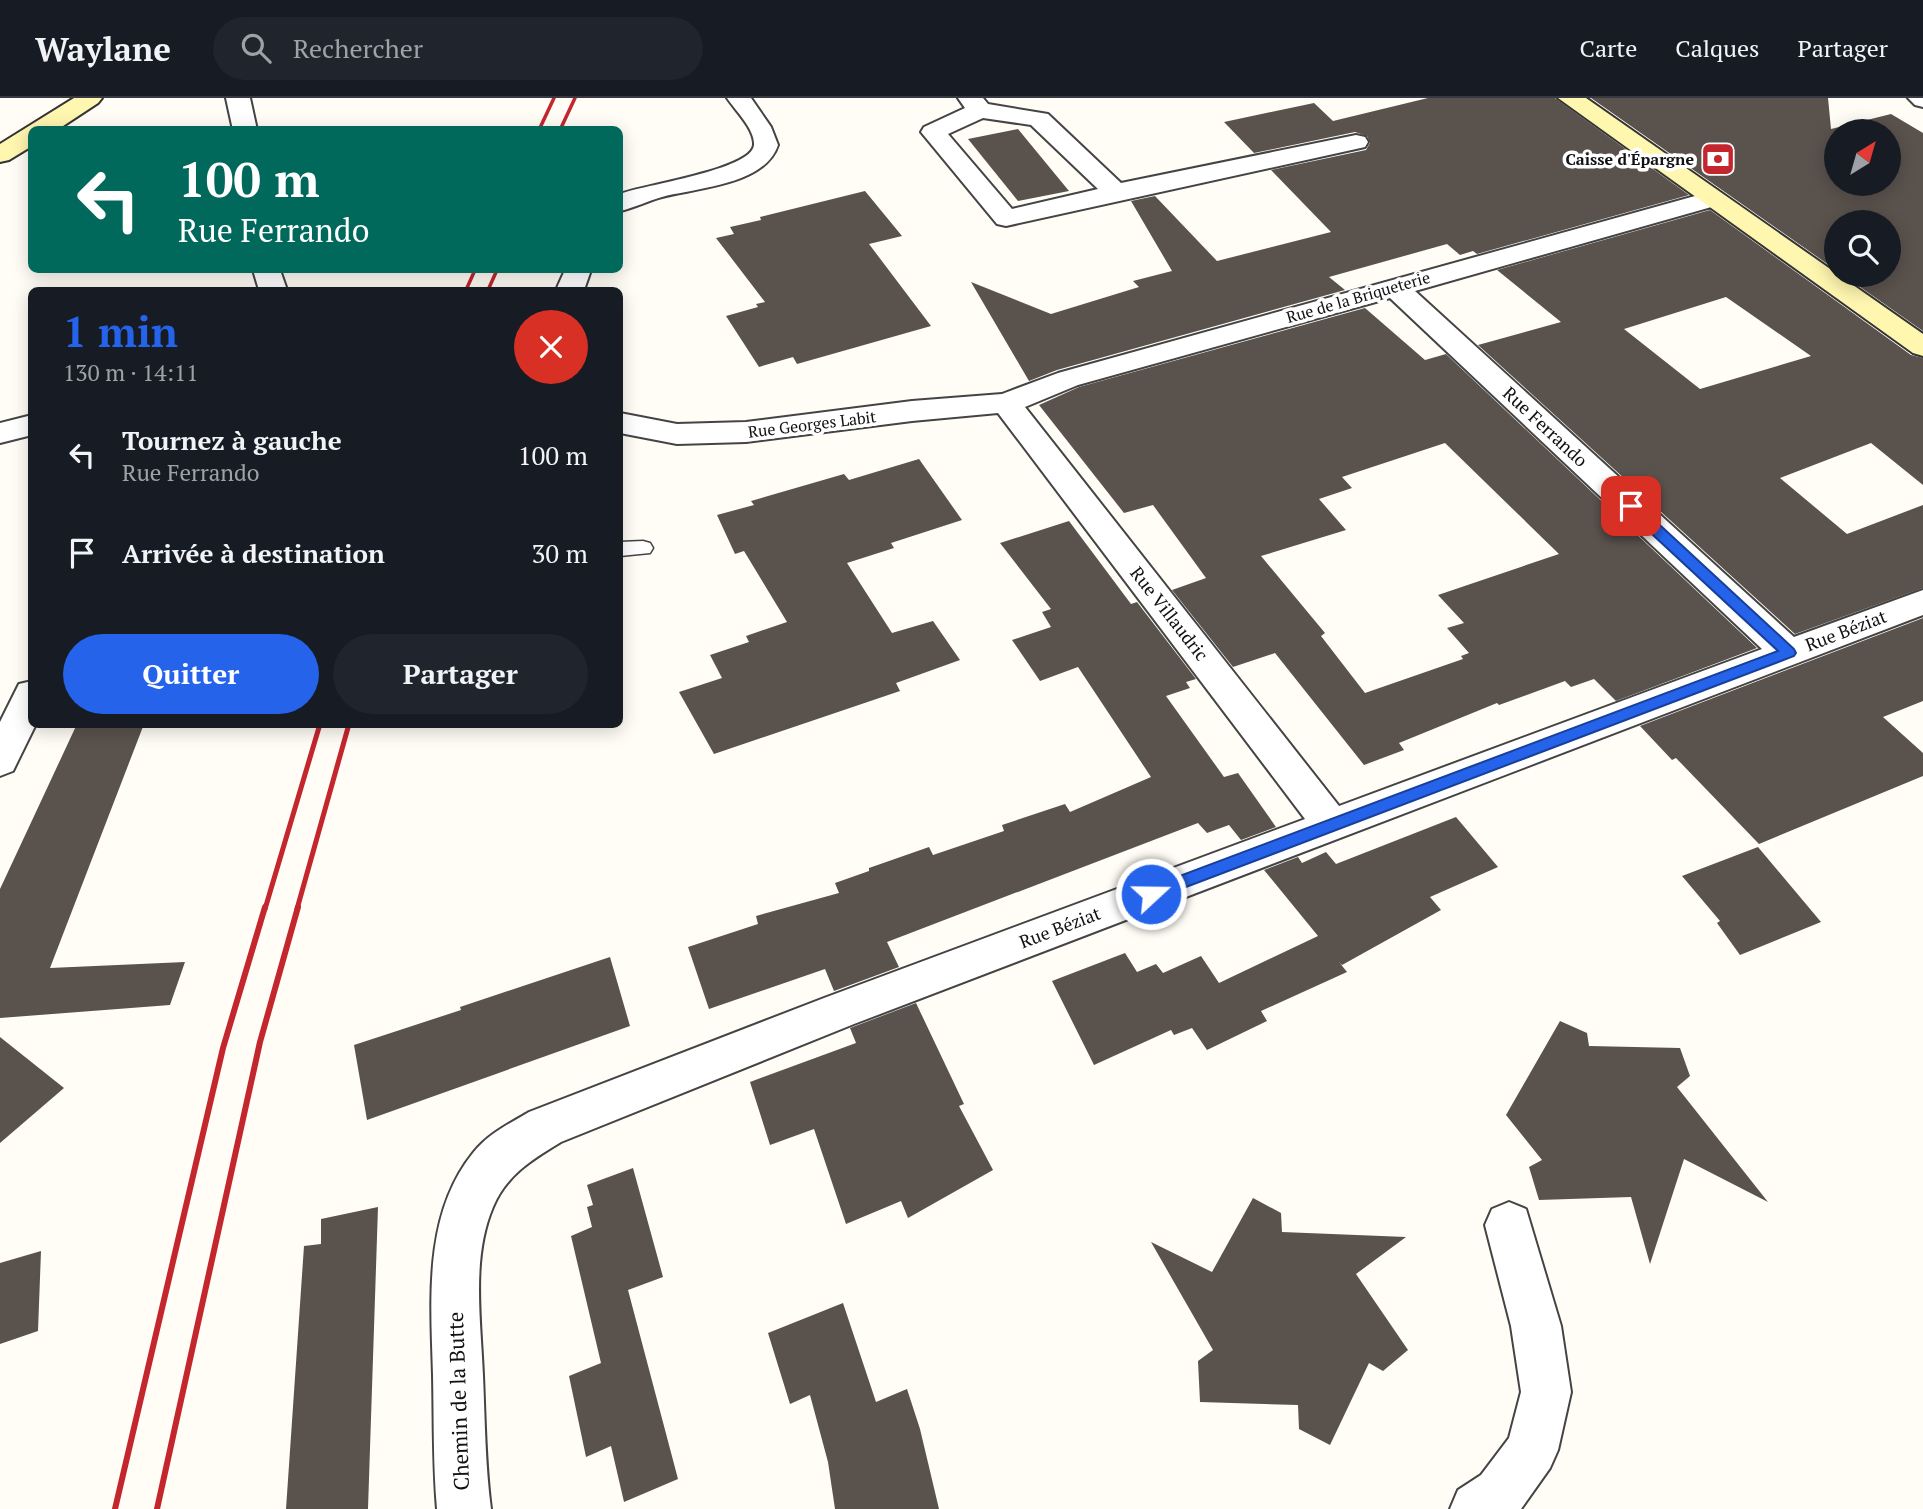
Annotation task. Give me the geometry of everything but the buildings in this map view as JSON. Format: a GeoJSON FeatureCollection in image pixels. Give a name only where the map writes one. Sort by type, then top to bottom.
{"type":"FeatureCollection","features":[{"type":"Feature","properties":{"kind":"main road"},"geometry":{"type":"LineString","coordinates":[[46,126],[90,98]]}},
{"type":"Feature","properties":{"kind":"main road"},"geometry":{"type":"LineString","coordinates":[[1570,98],[1923,346]]}},
{"type":"Feature","properties":{"kind":"main road"},"geometry":{"type":"LineString","coordinates":[[0,155],[28,138]]}},
{"type":"Feature","properties":{"kind":"street"},"geometry":{"type":"LineString","coordinates":[[238,98],[244,126]]}},
{"type":"Feature","properties":{"kind":"street"},"geometry":{"type":"LineString","coordinates":[[623,202],[651,191],[734,171],[751,164],[762,155],[766,146],[764,137],[739,98]]}},
{"type":"Feature","properties":{"kind":"street"},"geometry":{"type":"LineString","coordinates":[[1116,192],[1039,119],[975,104],[933,132],[1006,218],[1356,142]]}},
{"type":"Feature","properties":{"kind":"street","name":"Rue de la Briqueterie"},"geometry":{"type":"LineString","coordinates":[[1006,402],[1068,380],[1713,199]]}},
{"type":"Feature","properties":{"kind":"street","name":"Rue Ferrando"},"geometry":{"type":"LineString","coordinates":[[1394,287],[1789,653]]}},
{"type":"Feature","properties":{"kind":"street","name":"Rue Georges Labit"},"geometry":{"type":"LineString","coordinates":[[623,424],[677,435],[746,432],[1006,402]]}},
{"type":"Feature","properties":{"kind":"street","name":"Rue Villaudric"},"geometry":{"type":"LineString","coordinates":[[1006,402],[1332,825]]}},
{"type":"Feature","properties":{"kind":"street"},"geometry":{"type":"LineString","coordinates":[[0,433],[28,426]]}},
{"type":"Feature","properties":{"kind":"street","name":"Rue Béziat"},"geometry":{"type":"LineString","coordinates":[[454,1293],[458,1239],[471,1200],[489,1169],[505,1154],[545,1128],[839,1011],[1923,602]]}},
{"type":"Feature","properties":{"kind":"street"},"geometry":{"type":"LineString","coordinates":[[0,761],[28,703]]}},
{"type":"Feature","properties":{"kind":"street"},"geometry":{"type":"LineString","coordinates":[[1478,1509],[1500,1494],[1532,1450],[1546,1392],[1536,1326],[1509,1225]]}},
{"type":"Feature","properties":{"kind":"street","name":"Chemin de la Butte"},"geometry":{"type":"LineString","coordinates":[[454,1293],[464,1509]]}},
{"type":"Feature","properties":{"kind":"lane"},"geometry":{"type":"LineString","coordinates":[[623,549],[643,548]]}},
{"type":"Feature","properties":{"kind":"railway"},"geometry":{"type":"LineString","coordinates":[[541,126],[554,98]]}},
{"type":"Feature","properties":{"kind":"railway"},"geometry":{"type":"LineString","coordinates":[[562,126],[575,98]]}},
{"type":"Feature","properties":{"kind":"railway"},"geometry":{"type":"LineString","coordinates":[[467,287],[474,273]]}},
{"type":"Feature","properties":{"kind":"railway"},"geometry":{"type":"LineString","coordinates":[[489,287],[496,273]]}},
{"type":"Feature","properties":{"kind":"railway"},"geometry":{"type":"LineString","coordinates":[[265,909],[319,728]]}},
{"type":"Feature","properties":{"kind":"railway"},"geometry":{"type":"LineString","coordinates":[[297,909],[348,728]]}},
{"type":"Feature","properties":{"kind":"railway"},"geometry":{"type":"LineString","coordinates":[[115,1509],[223,1048],[265,907]]}},
{"type":"Feature","properties":{"kind":"railway"},"geometry":{"type":"LineString","coordinates":[[157,1509],[260,1042],[298,907]]}},
{"type":"Feature","properties":{"kind":"place","name":"Caisse d'Épargne"},"geometry":{"type":"Point","coordinates":[1718,159]}},
{"type":"Feature","properties":{"kind":"route"},"geometry":{"type":"LineString","coordinates":[[1151,894],[1789,653],[1631,506]]}}]}
